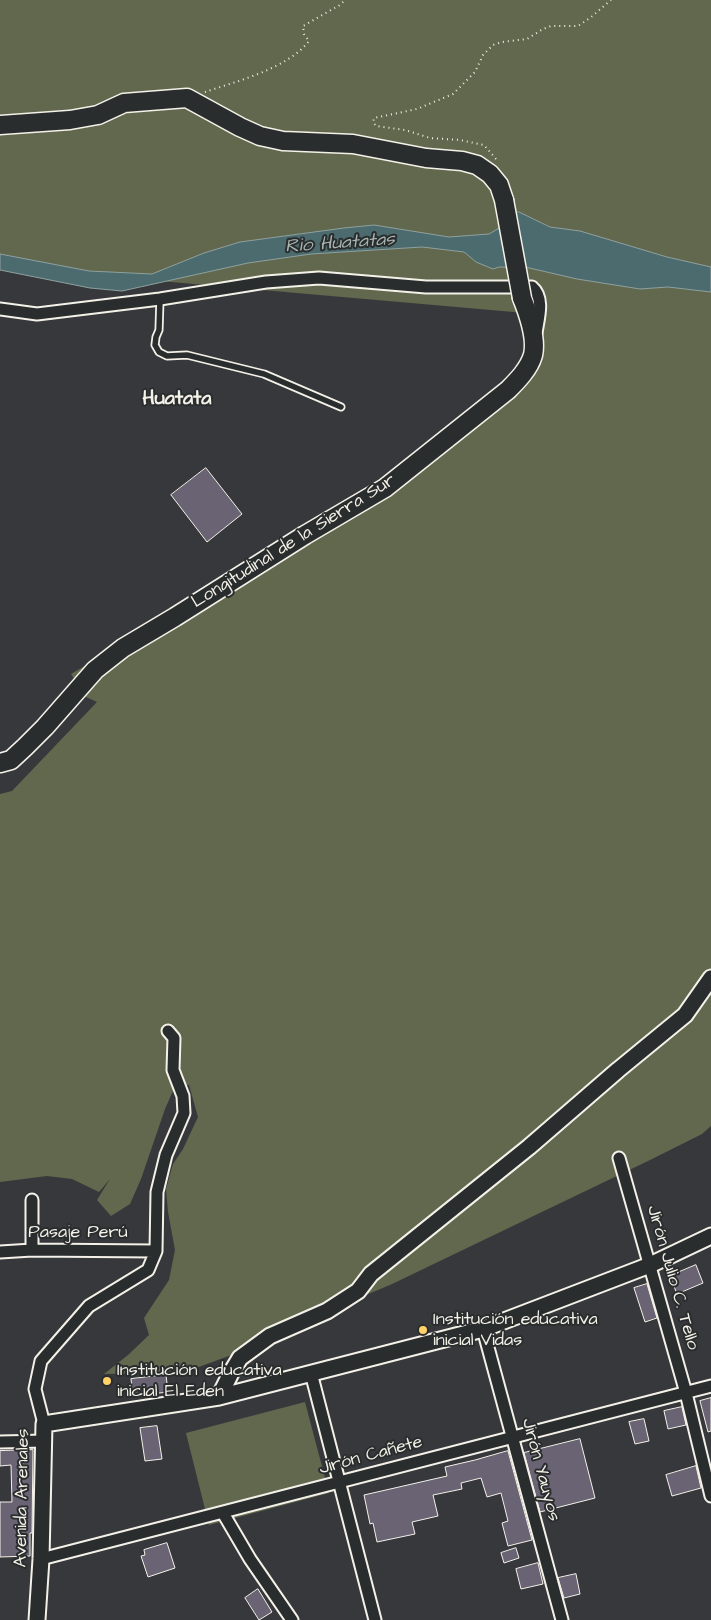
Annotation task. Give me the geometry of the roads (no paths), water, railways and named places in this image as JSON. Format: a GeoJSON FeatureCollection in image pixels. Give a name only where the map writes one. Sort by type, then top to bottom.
{"type":"FeatureCollection","features":[{"type":"Feature","properties":{"kind":"main road"},"geometry":{"type":"LineString","coordinates":[[0,125],[70,120],[98,115],[124,103],[187,98],[260,136],[283,141],[353,144],[426,158],[462,161],[477,165],[490,174],[499,185],[504,200],[522,298],[530,319],[533,355]]}},
{"type":"Feature","properties":{"kind":"main road","name":"Longitudinal de la Sierra Sur"},"geometry":{"type":"LineString","coordinates":[[0,763],[11,760],[25,748],[95,670],[123,648],[305,535],[385,488],[508,390],[519,379],[533,355]]}},
{"type":"Feature","properties":{"kind":"main road"},"geometry":{"type":"LineString","coordinates":[[219,1397],[240,1358],[270,1336],[326,1311],[358,1291],[371,1274],[529,1147],[685,1015],[711,978]]}},
{"type":"Feature","properties":{"kind":"main road"},"geometry":{"type":"LineString","coordinates":[[44,1424],[219,1397],[483,1329],[650,1265],[711,1236]]}},
{"type":"Feature","properties":{"kind":"main road","name":"Avenida Arenales"},"geometry":{"type":"LineString","coordinates":[[37,1620],[41,1559],[44,1424]]}},
{"type":"Feature","properties":{"kind":"street"},"geometry":{"type":"LineString","coordinates":[[0,310],[37,314],[266,282],[319,278],[426,287],[532,287],[537,291],[540,306],[533,355]]}},
{"type":"Feature","properties":{"kind":"street"},"geometry":{"type":"LineString","coordinates":[[156,1251],[157,1192],[166,1155],[184,1113],[183,1096],[173,1070],[174,1038],[168,1031]]}},
{"type":"Feature","properties":{"kind":"street","name":"Jirón Julio C. Tello"},"geometry":{"type":"LineString","coordinates":[[619,1158],[686,1392],[711,1496]]}},
{"type":"Feature","properties":{"kind":"street"},"geometry":{"type":"LineString","coordinates":[[32,1200],[32,1250]]}},
{"type":"Feature","properties":{"kind":"street","name":"Pasaje Perú"},"geometry":{"type":"LineString","coordinates":[[0,1252],[32,1250],[156,1251]]}},
{"type":"Feature","properties":{"kind":"street","name":"Avenida Arenales"},"geometry":{"type":"LineString","coordinates":[[44,1424],[35,1388],[41,1361],[89,1306],[148,1270],[156,1251]]}},
{"type":"Feature","properties":{"kind":"street","name":"Jirón Yauyos"},"geometry":{"type":"LineString","coordinates":[[483,1329],[562,1620]]}},
{"type":"Feature","properties":{"kind":"street"},"geometry":{"type":"LineString","coordinates":[[311,1374],[375,1620]]}},
{"type":"Feature","properties":{"kind":"street","name":"Jirón Cañete"},"geometry":{"type":"LineString","coordinates":[[41,1559],[711,1386]]}},
{"type":"Feature","properties":{"kind":"street"},"geometry":{"type":"LineString","coordinates":[[0,1442],[44,1441]]}},
{"type":"Feature","properties":{"kind":"street"},"geometry":{"type":"LineString","coordinates":[[223,1513],[250,1559],[292,1620]]}},
{"type":"Feature","properties":{"kind":"lane"},"geometry":{"type":"LineString","coordinates":[[160,298],[159,330],[155,345],[159,352],[167,356],[187,355],[264,374],[341,407]]}},
{"type":"Feature","properties":{"kind":"water","name":"Rio Huatatas"},"geometry":{"type":"Polygon","coordinates":[[[519,212],[550,227],[580,231],[667,257],[711,267],[711,292],[668,287],[640,289],[577,279],[525,267],[510,272],[505,267],[493,269],[476,262],[464,252],[422,247],[311,254],[248,263],[122,291],[90,288],[0,270],[0,254],[89,271],[152,274],[204,253],[240,242],[374,225],[449,237],[489,234],[501,227],[506,214],[519,212]]]}},
{"type":"Feature","properties":{"kind":"place","name":"Institución educativa inicial Vidas"},"geometry":{"type":"Point","coordinates":[423,1330]}},
{"type":"Feature","properties":{"kind":"place","name":"Institución educativa inicial El Eden"},"geometry":{"type":"Point","coordinates":[107,1381]}},
{"type":"Feature","properties":{"kind":"district","name":"Huatata"},"geometry":{"type":"Point","coordinates":[177,400]}}]}
